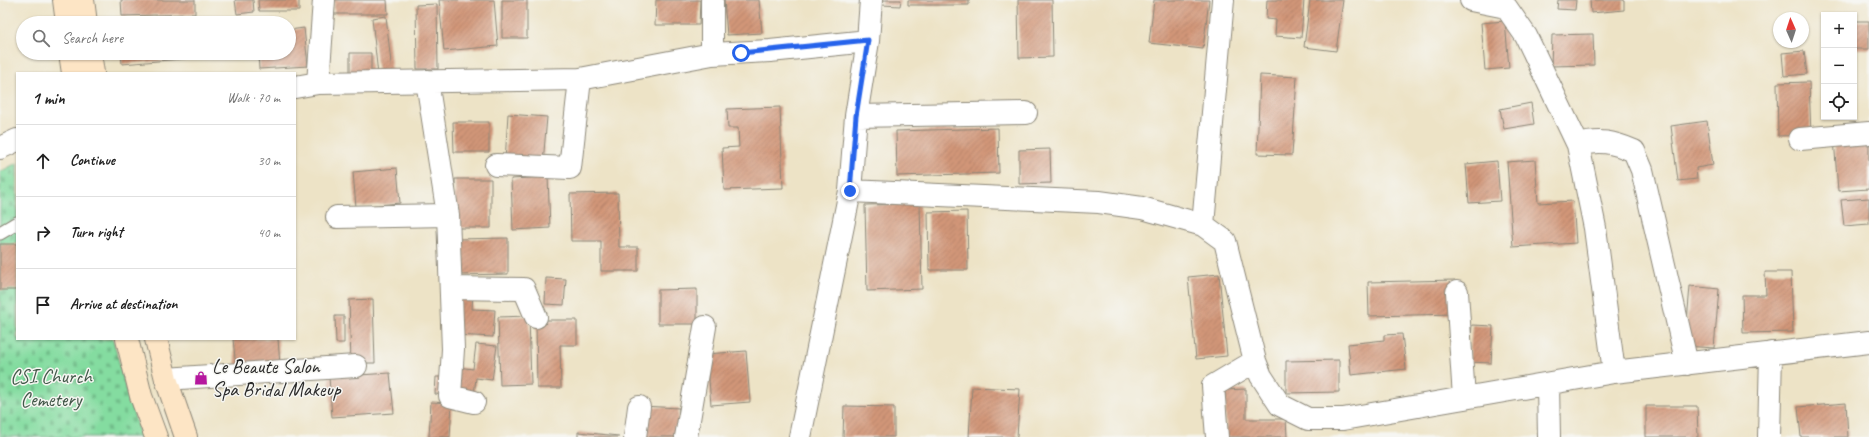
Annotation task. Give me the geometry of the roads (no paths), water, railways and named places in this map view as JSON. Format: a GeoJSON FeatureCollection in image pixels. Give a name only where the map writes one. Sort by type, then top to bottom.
{"type":"FeatureCollection","features":[{"type":"Feature","properties":{"kind":"main road"},"geometry":{"type":"LineString","coordinates":[[64,0],[66,16]]}},
{"type":"Feature","properties":{"kind":"main road"},"geometry":{"type":"LineString","coordinates":[[83,0],[85,16]]}},
{"type":"Feature","properties":{"kind":"main road"},"geometry":{"type":"LineString","coordinates":[[71,60],[73,72]]}},
{"type":"Feature","properties":{"kind":"main road"},"geometry":{"type":"LineString","coordinates":[[91,60],[93,72]]}},
{"type":"Feature","properties":{"kind":"main road"},"geometry":{"type":"LineString","coordinates":[[127,340],[141,396],[156,437]]}},
{"type":"Feature","properties":{"kind":"main road"},"geometry":{"type":"LineString","coordinates":[[156,340],[166,379],[186,437]]}},
{"type":"Feature","properties":{"kind":"street"},"geometry":{"type":"LineString","coordinates":[[318,83],[324,0]]}},
{"type":"Feature","properties":{"kind":"street"},"geometry":{"type":"LineString","coordinates":[[712,0],[712,54]]}},
{"type":"Feature","properties":{"kind":"street"},"geometry":{"type":"LineString","coordinates":[[800,437],[850,191],[856,116],[868,40],[871,0]]}},
{"type":"Feature","properties":{"kind":"street"},"geometry":{"type":"LineString","coordinates":[[1203,225],[1223,0]]}},
{"type":"Feature","properties":{"kind":"street"},"geometry":{"type":"LineString","coordinates":[[1471,0],[1506,7],[1526,36],[1578,145],[1595,228],[1614,372]]}},
{"type":"Feature","properties":{"kind":"street"},"geometry":{"type":"LineString","coordinates":[[296,87],[318,83],[580,79],[712,54],[770,51],[868,40]]}},
{"type":"Feature","properties":{"kind":"street"},"geometry":{"type":"LineString","coordinates":[[496,165],[570,168],[580,79]]}},
{"type":"Feature","properties":{"kind":"street"},"geometry":{"type":"LineString","coordinates":[[426,81],[448,215],[453,349],[450,396],[474,402]]}},
{"type":"Feature","properties":{"kind":"street"},"geometry":{"type":"LineString","coordinates":[[856,116],[1026,113]]}},
{"type":"Feature","properties":{"kind":"street"},"geometry":{"type":"LineString","coordinates":[[1800,139],[1869,133]]}},
{"type":"Feature","properties":{"kind":"street"},"geometry":{"type":"LineString","coordinates":[[0,148],[16,140]]}},
{"type":"Feature","properties":{"kind":"street"},"geometry":{"type":"LineString","coordinates":[[1578,145],[1592,141],[1616,144],[1634,151],[1642,170],[1686,364]]}},
{"type":"Feature","properties":{"kind":"street"},"geometry":{"type":"LineString","coordinates":[[850,191],[1099,202],[1142,208],[1203,225],[1225,241],[1254,361],[1261,376],[1280,405],[1308,419],[1343,419],[1614,372],[1869,342]]}},
{"type":"Feature","properties":{"kind":"street"},"geometry":{"type":"LineString","coordinates":[[338,217],[448,215]]}},
{"type":"Feature","properties":{"kind":"street"},"geometry":{"type":"LineString","coordinates":[[451,288],[524,289],[536,316]]}},
{"type":"Feature","properties":{"kind":"street"},"geometry":{"type":"LineString","coordinates":[[1457,292],[1464,398]]}},
{"type":"Feature","properties":{"kind":"street"},"geometry":{"type":"LineString","coordinates":[[686,437],[705,327]]}},
{"type":"Feature","properties":{"kind":"street"},"geometry":{"type":"LineString","coordinates":[[1769,437],[1770,353]]}},
{"type":"Feature","properties":{"kind":"street"},"geometry":{"type":"LineString","coordinates":[[1217,437],[1213,386],[1254,361]]}},
{"type":"Feature","properties":{"kind":"street"},"geometry":{"type":"LineString","coordinates":[[166,379],[356,366]]}},
{"type":"Feature","properties":{"kind":"street"},"geometry":{"type":"LineString","coordinates":[[1548,384],[1549,437]]}},
{"type":"Feature","properties":{"kind":"street"},"geometry":{"type":"LineString","coordinates":[[635,437],[639,407]]}},
{"type":"Feature","properties":{"kind":"lane"},"geometry":{"type":"LineString","coordinates":[[0,233],[16,224]]}},
{"type":"Feature","properties":{"kind":"place","name":"Le Beaute Salon Spa Bridal Makeup"},"geometry":{"type":"Point","coordinates":[201,378]}},
{"type":"Feature","properties":{"kind":"park label","name":"CSI Church Cemetery"},"geometry":{"type":"Point","coordinates":[51,388]}}]}
